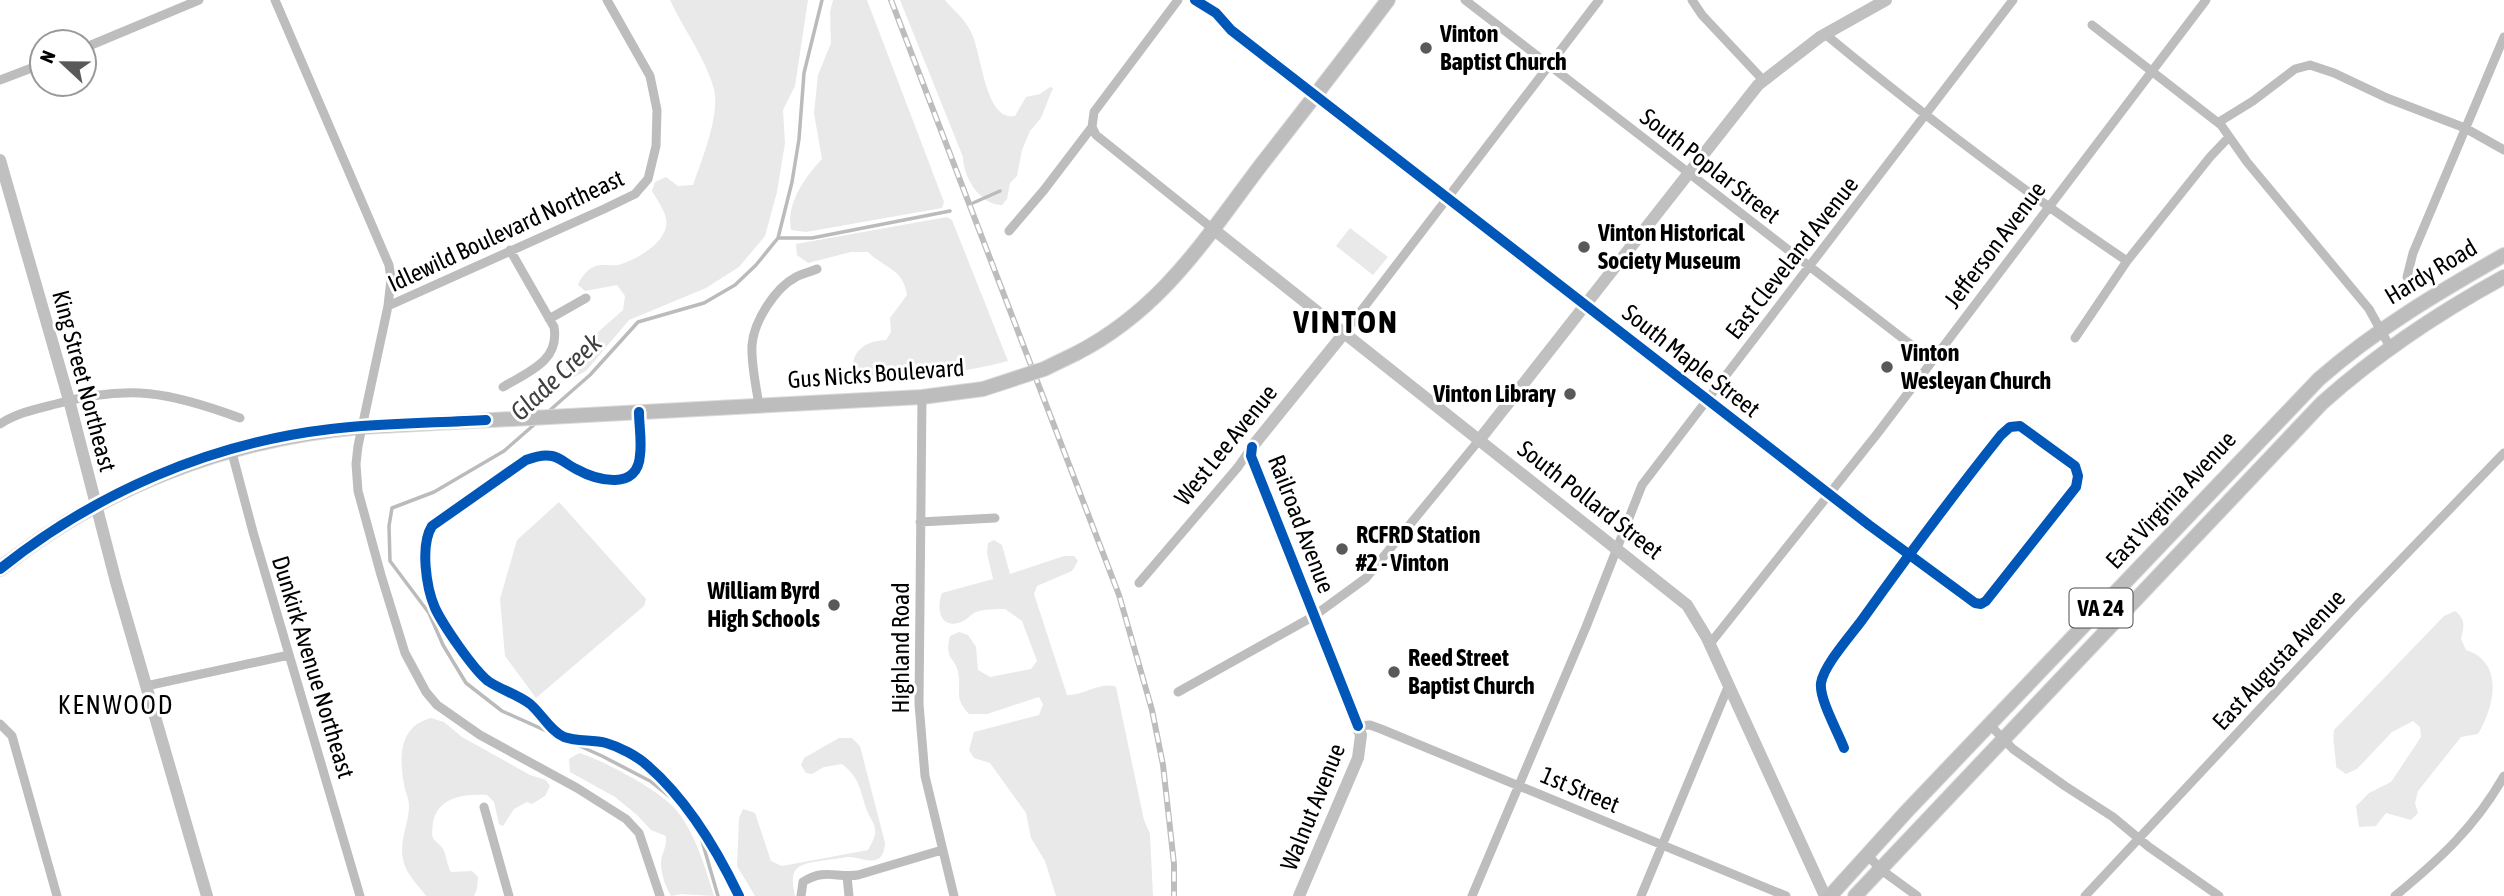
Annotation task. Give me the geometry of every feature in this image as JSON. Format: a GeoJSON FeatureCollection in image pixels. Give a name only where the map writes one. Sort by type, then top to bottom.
{"type":"FeatureCollection","features":[{"type":"Feature","properties":{"kind":"main road","name":"Gus Nicks Boulevard"},"geometry":{"type":"LineString","coordinates":[[0,569],[47,534],[148,479],[231,449],[288,436],[362,427],[922,397],[983,389],[1034,373],[1077,353],[1116,330],[1165,289],[1388,0]]}},
{"type":"Feature","properties":{"kind":"main road","name":"Hardy Road"},"geometry":{"type":"LineString","coordinates":[[2381,329],[2504,255]]}},
{"type":"Feature","properties":{"kind":"main road","name":"Hardy Road"},"geometry":{"type":"LineString","coordinates":[[2390,347],[2433,318],[2504,277]]}},
{"type":"Feature","properties":{"kind":"main road","name":"East Virginia Avenue"},"geometry":{"type":"LineString","coordinates":[[1830,896],[2296,402],[2337,363],[2381,329]]}},
{"type":"Feature","properties":{"kind":"main road","name":"East Virginia Avenue"},"geometry":{"type":"LineString","coordinates":[[1855,896],[2322,403],[2390,347]]}},
{"type":"Feature","properties":{"kind":"street"},"geometry":{"type":"LineString","coordinates":[[98,42],[199,0]]}},
{"type":"Feature","properties":{"kind":"street"},"geometry":{"type":"LineString","coordinates":[[275,0],[389,265],[391,279],[388,306]]}},
{"type":"Feature","properties":{"kind":"street","name":"Idlewild Boulevard Northeast"},"geometry":{"type":"LineString","coordinates":[[607,0],[643,62],[654,90],[657,110],[656,146],[648,179],[635,194],[388,306],[356,457],[358,491],[394,622],[405,653],[426,692],[437,705],[462,724],[626,819],[639,833],[657,895]]}},
{"type":"Feature","properties":{"kind":"street"},"geometry":{"type":"LineString","coordinates":[[1009,231],[1092,127],[1094,112],[1178,0]]}},
{"type":"Feature","properties":{"kind":"street","name":"South Maple Street"},"geometry":{"type":"LineString","coordinates":[[1195,0],[1216,13],[1231,30],[1584,306],[1909,555],[1975,603],[1986,601],[2031,540],[2076,487],[2078,476],[2075,466],[2020,426],[2010,426],[1909,555]]}},
{"type":"Feature","properties":{"kind":"street","name":"South Poplar Street"},"geometry":{"type":"LineString","coordinates":[[1465,0],[1932,361]]}},
{"type":"Feature","properties":{"kind":"street"},"geometry":{"type":"LineString","coordinates":[[1345,332],[1599,0]]}},
{"type":"Feature","properties":{"kind":"street"},"geometry":{"type":"LineString","coordinates":[[1692,0],[1702,15],[1763,80]]}},
{"type":"Feature","properties":{"kind":"street"},"geometry":{"type":"LineString","coordinates":[[1178,692],[1314,616],[1366,578],[1480,439],[1687,173],[1763,80],[1825,34],[1886,0]]}},
{"type":"Feature","properties":{"kind":"street","name":"East Cleveland Avenue"},"geometry":{"type":"LineString","coordinates":[[1472,896],[1642,485],[2013,0]]}},
{"type":"Feature","properties":{"kind":"street","name":"Jefferson Avenue"},"geometry":{"type":"LineString","coordinates":[[1709,645],[1932,361],[2206,0]]}},
{"type":"Feature","properties":{"kind":"street"},"geometry":{"type":"LineString","coordinates":[[2092,25],[2219,122],[2248,162],[2360,298],[2390,347]]}},
{"type":"Feature","properties":{"kind":"street"},"geometry":{"type":"LineString","coordinates":[[1825,34],[1926,114],[2127,261]]}},
{"type":"Feature","properties":{"kind":"street"},"geometry":{"type":"LineString","coordinates":[[2407,277],[2413,253],[2504,37]]}},
{"type":"Feature","properties":{"kind":"street"},"geometry":{"type":"LineString","coordinates":[[2219,122],[2301,67],[2310,65],[2465,128],[2504,150]]}},
{"type":"Feature","properties":{"kind":"street"},"geometry":{"type":"LineString","coordinates":[[0,80],[28,69]]}},
{"type":"Feature","properties":{"kind":"street"},"geometry":{"type":"LineString","coordinates":[[1092,127],[1096,135],[1213,229]]}},
{"type":"Feature","properties":{"kind":"street"},"geometry":{"type":"LineString","coordinates":[[2075,338],[2127,261],[2229,136]]}},
{"type":"Feature","properties":{"kind":"street","name":"King Street Northeast"},"geometry":{"type":"LineString","coordinates":[[0,160],[207,896]]}},
{"type":"Feature","properties":{"kind":"street","name":"South Pollard Street"},"geometry":{"type":"LineString","coordinates":[[1213,229],[1680,597],[1694,613],[1825,896]]}},
{"type":"Feature","properties":{"kind":"street"},"geometry":{"type":"LineString","coordinates":[[503,387],[552,353],[556,337],[549,319],[510,250]]}},
{"type":"Feature","properties":{"kind":"street"},"geometry":{"type":"LineString","coordinates":[[759,405],[752,346],[755,330],[764,310],[793,278],[817,269]]}},
{"type":"Feature","properties":{"kind":"street"},"geometry":{"type":"LineString","coordinates":[[549,319],[586,298]]}},
{"type":"Feature","properties":{"kind":"street","name":"West Lee Avenue"},"geometry":{"type":"LineString","coordinates":[[1139,583],[1238,467],[1345,332]]}},
{"type":"Feature","properties":{"kind":"street"},"geometry":{"type":"LineString","coordinates":[[0,424],[19,414],[69,400],[120,392],[153,393],[194,401],[240,418]]}},
{"type":"Feature","properties":{"kind":"street","name":"Highland Road"},"geometry":{"type":"LineString","coordinates":[[922,397],[919,704],[921,748],[925,776],[954,896]]}},
{"type":"Feature","properties":{"kind":"street","name":"Railroad Avenue"},"geometry":{"type":"LineString","coordinates":[[1252,447],[1251,456],[1314,616]]}},
{"type":"Feature","properties":{"kind":"street","name":"Dunkirk Avenue Northeast"},"geometry":{"type":"LineString","coordinates":[[231,449],[360,896]]}},
{"type":"Feature","properties":{"kind":"street","name":"East Augusta Avenue"},"geometry":{"type":"LineString","coordinates":[[2085,896],[2359,603],[2504,453]]}},
{"type":"Feature","properties":{"kind":"street"},"geometry":{"type":"LineString","coordinates":[[920,522],[995,518]]}},
{"type":"Feature","properties":{"kind":"street"},"geometry":{"type":"LineString","coordinates":[[1844,748],[1823,697],[1823,675],[1909,555]]}},
{"type":"Feature","properties":{"kind":"street","name":"Walnut Avenue"},"geometry":{"type":"LineString","coordinates":[[1299,896],[1362,743],[1358,726],[1314,616]]}},
{"type":"Feature","properties":{"kind":"street"},"geometry":{"type":"LineString","coordinates":[[146,686],[289,655]]}},
{"type":"Feature","properties":{"kind":"street"},"geometry":{"type":"LineString","coordinates":[[1641,896],[1728,687]]}},
{"type":"Feature","properties":{"kind":"street"},"geometry":{"type":"LineString","coordinates":[[0,724],[12,736],[57,896]]}},
{"type":"Feature","properties":{"kind":"street","name":"1st Street"},"geometry":{"type":"LineString","coordinates":[[1358,726],[1370,725],[1381,729],[1786,896]]}},
{"type":"Feature","properties":{"kind":"street"},"geometry":{"type":"LineString","coordinates":[[1990,725],[2003,739],[2065,786],[2113,817],[2149,847],[2219,896]]}},
{"type":"Feature","properties":{"kind":"street"},"geometry":{"type":"LineString","coordinates":[[2395,896],[2468,830],[2504,776]]}},
{"type":"Feature","properties":{"kind":"street"},"geometry":{"type":"LineString","coordinates":[[484,807],[509,896]]}},
{"type":"Feature","properties":{"kind":"street"},"geometry":{"type":"LineString","coordinates":[[801,896],[803,882],[822,873],[847,876],[942,849]]}},
{"type":"Feature","properties":{"kind":"street"},"geometry":{"type":"LineString","coordinates":[[1867,854],[1880,869],[1917,896]]}},
{"type":"Feature","properties":{"kind":"street"},"geometry":{"type":"LineString","coordinates":[[847,876],[849,896]]}},
{"type":"Feature","properties":{"kind":"shaded area"},"geometry":{"type":"Polygon","coordinates":[[[670,0],[808,0],[795,86],[783,110],[785,143],[777,192],[765,236],[739,267],[706,288],[629,320],[586,371],[574,377],[566,369],[581,347],[623,310],[625,296],[617,285],[585,291],[578,285],[581,279],[587,271],[596,266],[618,265],[635,258],[659,240],[666,224],[664,212],[652,191],[655,182],[666,177],[678,186],[693,185],[709,137],[715,112],[714,89],[700,55],[670,0]]]}},
{"type":"Feature","properties":{"kind":"shaded area"},"geometry":{"type":"Polygon","coordinates":[[[833,0],[867,0],[944,202],[942,208],[806,232],[791,230],[794,200],[803,182],[822,159],[814,113],[818,75],[831,43],[830,12],[833,0]]]}},
{"type":"Feature","properties":{"kind":"shaded area"},"geometry":{"type":"Polygon","coordinates":[[[900,0],[945,0],[962,18],[974,40],[990,97],[1005,115],[1015,116],[1026,97],[1053,88],[1041,118],[1030,131],[1022,150],[1017,176],[1010,183],[1007,199],[1002,205],[994,204],[980,195],[966,173],[963,157],[900,0]]]}},
{"type":"Feature","properties":{"kind":"shaded area"},"geometry":{"type":"Polygon","coordinates":[[[947,217],[952,220],[1008,361],[918,376],[862,379],[854,375],[854,360],[860,349],[865,345],[886,340],[891,332],[890,318],[907,295],[902,279],[868,252],[851,252],[808,263],[797,255],[796,244],[947,217]]]}},
{"type":"Feature","properties":{"kind":"shaded area"},"geometry":{"type":"Polygon","coordinates":[[[1350,228],[1388,257],[1373,275],[1336,246],[1350,228]]]}},
{"type":"Feature","properties":{"kind":"shaded area"},"geometry":{"type":"Polygon","coordinates":[[[559,502],[646,599],[644,606],[536,698],[505,656],[500,599],[517,540],[559,502]]]}},
{"type":"Feature","properties":{"kind":"shaded area"},"geometry":{"type":"Polygon","coordinates":[[[994,540],[1002,545],[1010,574],[1064,556],[1074,556],[1078,561],[1072,571],[1037,586],[1034,594],[1067,695],[1104,686],[1116,687],[1144,820],[1150,834],[1153,896],[1056,896],[1045,861],[1031,838],[1026,813],[990,763],[974,758],[969,750],[974,732],[1039,715],[1043,704],[1039,697],[987,714],[969,714],[961,703],[957,667],[948,650],[950,636],[959,632],[968,635],[976,647],[978,670],[990,677],[1031,669],[1037,661],[1022,621],[1005,609],[979,611],[954,624],[944,621],[941,616],[939,605],[942,593],[993,579],[987,553],[988,543],[994,540]]]}},
{"type":"Feature","properties":{"kind":"shaded area"},"geometry":{"type":"Polygon","coordinates":[[[2455,611],[2463,620],[2461,639],[2466,650],[2478,656],[2491,674],[2492,698],[2484,723],[2478,734],[2461,737],[2418,791],[2415,803],[2418,813],[2411,820],[2386,813],[2376,826],[2359,827],[2356,806],[2369,793],[2391,782],[2421,737],[2420,727],[2413,721],[2392,732],[2357,769],[2346,774],[2336,767],[2334,730],[2444,616],[2455,611]]]}},
{"type":"Feature","properties":{"kind":"shaded area"},"geometry":{"type":"Polygon","coordinates":[[[431,718],[444,722],[462,737],[530,775],[546,780],[550,786],[545,796],[532,804],[527,802],[514,809],[503,826],[499,824],[494,802],[487,795],[454,798],[436,813],[433,838],[443,849],[451,872],[472,871],[478,877],[474,896],[426,896],[404,864],[402,846],[409,806],[402,774],[402,753],[407,735],[420,722],[431,718]]]}},
{"type":"Feature","properties":{"kind":"shaded area"},"geometry":{"type":"Polygon","coordinates":[[[839,738],[852,738],[860,746],[885,843],[883,852],[876,860],[848,857],[805,864],[794,874],[795,896],[755,896],[737,866],[739,818],[743,809],[755,813],[771,861],[782,866],[868,850],[875,834],[874,825],[857,781],[842,764],[824,767],[812,774],[806,773],[801,765],[804,758],[839,738]]]}},
{"type":"Feature","properties":{"kind":"shaded area"},"geometry":{"type":"Polygon","coordinates":[[[579,753],[631,777],[670,803],[684,820],[695,841],[714,896],[671,896],[661,867],[666,836],[651,830],[615,797],[570,772],[569,759],[579,753]]]}},
{"type":"Feature","properties":{"kind":"waterway","name":"Glade Creek"},"geometry":{"type":"LineString","coordinates":[[549,411],[590,375],[638,322],[704,303],[735,285],[778,238],[799,139],[804,73],[822,0]]}},
{"type":"Feature","properties":{"kind":"waterway"},"geometry":{"type":"LineString","coordinates":[[973,203],[1000,191]]}},
{"type":"Feature","properties":{"kind":"waterway"},"geometry":{"type":"LineString","coordinates":[[778,238],[812,238],[950,211]]}},
{"type":"Feature","properties":{"kind":"waterway","name":"Glade Creek"},"geometry":{"type":"LineString","coordinates":[[536,423],[504,451],[434,492],[392,508],[389,526],[390,561],[429,613],[443,645],[466,683],[502,711],[650,781],[680,805],[698,827],[718,896]]}},
{"type":"Feature","properties":{"kind":"railway"},"geometry":{"type":"LineString","coordinates":[[891,0],[1119,595],[1152,710],[1163,765],[1174,864],[1174,896]]}},
{"type":"Feature","properties":{"kind":"cycle path"},"geometry":{"type":"LineString","coordinates":[[1195,0],[1216,13],[1231,30],[1869,525],[1975,603],[1986,601],[2076,487],[2078,476],[2075,466],[2020,426],[2010,427],[2001,435],[1930,526],[1913,550],[1896,573],[1862,620],[1839,650],[1827,668],[1821,690],[1844,748]]}},
{"type":"Feature","properties":{"kind":"cycle path"},"geometry":{"type":"LineString","coordinates":[[639,412],[641,444],[638,466],[625,478],[616,480],[595,477],[555,457],[535,457],[526,460],[432,526],[425,555],[429,589],[435,608],[445,625],[488,681],[530,704],[550,727],[564,737],[617,747],[639,759],[662,779],[700,827],[739,896]]}},
{"type":"Feature","properties":{"kind":"cycle path"},"geometry":{"type":"LineString","coordinates":[[0,569],[75,517],[115,495],[198,459],[286,436],[331,429],[486,420]]}},
{"type":"Feature","properties":{"kind":"cycle path"},"geometry":{"type":"LineString","coordinates":[[1252,447],[1251,456],[1358,726]]}},
{"type":"Feature","properties":{"kind":"place","name":"Vinton Baptist Church"},"geometry":{"type":"Point","coordinates":[1426,48]}},
{"type":"Feature","properties":{"kind":"place","name":"Vinton Historical Society Museum"},"geometry":{"type":"Point","coordinates":[1584,247]}},
{"type":"Feature","properties":{"kind":"place","name":"Vinton Wesleyan Church"},"geometry":{"type":"Point","coordinates":[1887,367]}},
{"type":"Feature","properties":{"kind":"place","name":"Vinton Library"},"geometry":{"type":"Point","coordinates":[1570,394]}},
{"type":"Feature","properties":{"kind":"place","name":"RCFRD Station #2 - Vinton"},"geometry":{"type":"Point","coordinates":[1342,549]}},
{"type":"Feature","properties":{"kind":"place","name":"William Byrd High Schools"},"geometry":{"type":"Point","coordinates":[834,605]}},
{"type":"Feature","properties":{"kind":"place","name":"Reed Street Baptist Church"},"geometry":{"type":"Point","coordinates":[1394,672]}},
{"type":"Feature","properties":{"kind":"district","name":"VINTON"},"geometry":{"type":"Point","coordinates":[1346,322]}},
{"type":"Feature","properties":{"kind":"district","name":"KENWOOD"},"geometry":{"type":"Point","coordinates":[116,705]}}]}
